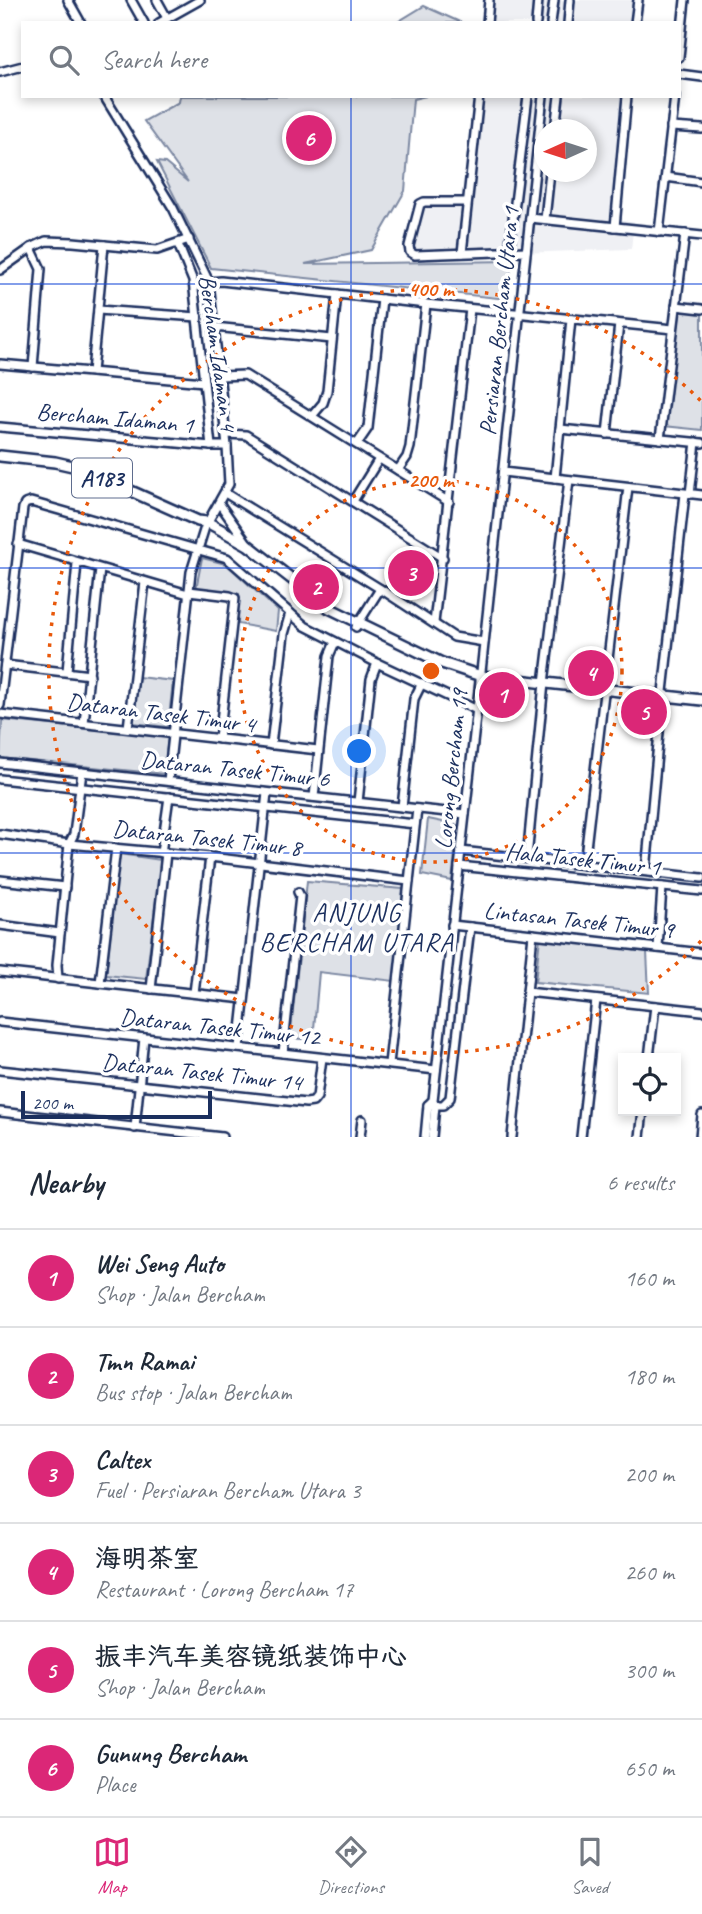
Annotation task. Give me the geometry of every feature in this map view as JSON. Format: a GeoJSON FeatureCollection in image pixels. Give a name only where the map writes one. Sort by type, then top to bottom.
{"type":"FeatureCollection","features":[{"type":"Feature","properties":{"kind":"main road","name":"A183"},"geometry":{"type":"LineString","coordinates":[[0,456],[77,467],[203,523],[248,545],[318,600],[357,625]]}},
{"type":"Feature","properties":{"kind":"main road","name":"A183"},"geometry":{"type":"LineString","coordinates":[[203,523],[262,561],[327,613],[480,679],[702,703]]}},
{"type":"Feature","properties":{"kind":"street"},"geometry":{"type":"LineString","coordinates":[[68,0],[80,21]]}},
{"type":"Feature","properties":{"kind":"street"},"geometry":{"type":"LineString","coordinates":[[131,0],[143,21]]}},
{"type":"Feature","properties":{"kind":"street"},"geometry":{"type":"LineString","coordinates":[[157,0],[167,18]]}},
{"type":"Feature","properties":{"kind":"street"},"geometry":{"type":"LineString","coordinates":[[162,21],[189,3],[200,0]]}},
{"type":"Feature","properties":{"kind":"street"},"geometry":{"type":"LineString","coordinates":[[487,21],[489,0]]}},
{"type":"Feature","properties":{"kind":"street"},"geometry":{"type":"LineString","coordinates":[[536,21],[538,0]]}},
{"type":"Feature","properties":{"kind":"street"},"geometry":{"type":"LineString","coordinates":[[551,21],[554,0]]}},
{"type":"Feature","properties":{"kind":"street"},"geometry":{"type":"LineString","coordinates":[[568,21],[570,0]]}},
{"type":"Feature","properties":{"kind":"street"},"geometry":{"type":"LineString","coordinates":[[635,21],[638,0]]}},
{"type":"Feature","properties":{"kind":"street"},"geometry":{"type":"LineString","coordinates":[[681,38],[685,0]]}},
{"type":"Feature","properties":{"kind":"street"},"geometry":{"type":"LineString","coordinates":[[0,72],[21,66]]}},
{"type":"Feature","properties":{"kind":"street"},"geometry":{"type":"LineString","coordinates":[[681,74],[702,76]]}},
{"type":"Feature","properties":{"kind":"street"},"geometry":{"type":"LineString","coordinates":[[105,98],[158,181],[209,282],[230,475],[225,493],[203,523],[193,562],[168,781]]}},
{"type":"Feature","properties":{"kind":"street"},"geometry":{"type":"LineString","coordinates":[[463,253],[479,98]]}},
{"type":"Feature","properties":{"kind":"street"},"geometry":{"type":"LineString","coordinates":[[509,252],[527,98]]}},
{"type":"Feature","properties":{"kind":"street","name":"Persiaran Bercham Utara 1"},"geometry":{"type":"LineString","coordinates":[[480,679],[543,98]]}},
{"type":"Feature","properties":{"kind":"street"},"geometry":{"type":"LineString","coordinates":[[556,119],[559,98]]}},
{"type":"Feature","properties":{"kind":"street"},"geometry":{"type":"LineString","coordinates":[[615,227],[627,98]]}},
{"type":"Feature","properties":{"kind":"street"},"geometry":{"type":"LineString","coordinates":[[659,232],[675,98]]}},
{"type":"Feature","properties":{"kind":"street"},"geometry":{"type":"LineString","coordinates":[[671,127],[702,129]]}},
{"type":"Feature","properties":{"kind":"street"},"geometry":{"type":"LineString","coordinates":[[666,177],[702,182]]}},
{"type":"Feature","properties":{"kind":"street"},"geometry":{"type":"LineString","coordinates":[[545,219],[549,182]]}},
{"type":"Feature","properties":{"kind":"street"},"geometry":{"type":"LineString","coordinates":[[467,202],[422,202],[408,246],[410,252],[415,255],[526,251]]}},
{"type":"Feature","properties":{"kind":"street"},"geometry":{"type":"LineString","coordinates":[[530,218],[702,236]]}},
{"type":"Feature","properties":{"kind":"street"},"geometry":{"type":"LineString","coordinates":[[660,439],[685,234]]}},
{"type":"Feature","properties":{"kind":"street"},"geometry":{"type":"LineString","coordinates":[[178,244],[189,239]]}},
{"type":"Feature","properties":{"kind":"street","name":"Bercham Idaman 4"},"geometry":{"type":"LineString","coordinates":[[0,270],[46,241],[158,250],[178,244],[193,281],[211,446]]}},
{"type":"Feature","properties":{"kind":"street"},"geometry":{"type":"LineString","coordinates":[[92,372],[104,245]]}},
{"type":"Feature","properties":{"kind":"street"},"geometry":{"type":"LineString","coordinates":[[32,248],[41,269],[33,367]]}},
{"type":"Feature","properties":{"kind":"street"},"geometry":{"type":"LineString","coordinates":[[209,282],[220,281],[673,329]]}},
{"type":"Feature","properties":{"kind":"street"},"geometry":{"type":"LineString","coordinates":[[312,416],[323,403],[327,391],[337,294]]}},
{"type":"Feature","properties":{"kind":"street"},"geometry":{"type":"LineString","coordinates":[[357,444],[368,428],[382,299]]}},
{"type":"Feature","properties":{"kind":"street"},"geometry":{"type":"LineString","coordinates":[[398,470],[410,447],[426,304]]}},
{"type":"Feature","properties":{"kind":"street"},"geometry":{"type":"LineString","coordinates":[[676,306],[702,309]]}},
{"type":"Feature","properties":{"kind":"street"},"geometry":{"type":"LineString","coordinates":[[434,623],[470,309]]}},
{"type":"Feature","properties":{"kind":"street"},"geometry":{"type":"LineString","coordinates":[[98,310],[198,317]]}},
{"type":"Feature","properties":{"kind":"street"},"geometry":{"type":"LineString","coordinates":[[555,478],[571,319]]}},
{"type":"Feature","properties":{"kind":"street"},"geometry":{"type":"LineString","coordinates":[[607,434],[619,324]]}},
{"type":"Feature","properties":{"kind":"street"},"geometry":{"type":"LineString","coordinates":[[214,327],[332,339]]}},
{"type":"Feature","properties":{"kind":"street"},"geometry":{"type":"LineString","coordinates":[[0,364],[205,382]]}},
{"type":"Feature","properties":{"kind":"street"},"geometry":{"type":"LineString","coordinates":[[220,376],[244,375],[449,502]]}},
{"type":"Feature","properties":{"kind":"street","name":"Bercham Idaman 1"},"geometry":{"type":"LineString","coordinates":[[0,427],[227,446]]}},
{"type":"Feature","properties":{"kind":"street"},"geometry":{"type":"LineString","coordinates":[[560,429],[699,443],[688,494],[662,699],[646,871]]}},
{"type":"Feature","properties":{"kind":"street"},"geometry":{"type":"LineString","coordinates":[[226,434],[246,435],[443,558]]}},
{"type":"Feature","properties":{"kind":"street"},"geometry":{"type":"LineString","coordinates":[[353,502],[379,459]]}},
{"type":"Feature","properties":{"kind":"street"},"geometry":{"type":"LineString","coordinates":[[503,472],[702,495]]}},
{"type":"Feature","properties":{"kind":"street"},"geometry":{"type":"LineString","coordinates":[[527,858],[569,480]]}},
{"type":"Feature","properties":{"kind":"street"},"geometry":{"type":"LineString","coordinates":[[584,864],[628,487]]}},
{"type":"Feature","properties":{"kind":"street"},"geometry":{"type":"LineString","coordinates":[[225,493],[454,637],[484,642]]}},
{"type":"Feature","properties":{"kind":"street"},"geometry":{"type":"LineString","coordinates":[[0,705],[23,509],[27,502],[226,558],[305,626],[477,710]]}},
{"type":"Feature","properties":{"kind":"street"},"geometry":{"type":"LineString","coordinates":[[219,503],[248,545]]}},
{"type":"Feature","properties":{"kind":"street"},"geometry":{"type":"LineString","coordinates":[[19,544],[145,582],[234,598],[219,739]]}},
{"type":"Feature","properties":{"kind":"street"},"geometry":{"type":"LineString","coordinates":[[67,671],[77,563]]}},
{"type":"Feature","properties":{"kind":"street"},"geometry":{"type":"LineString","coordinates":[[84,723],[100,569]]}},
{"type":"Feature","properties":{"kind":"street"},"geometry":{"type":"LineString","coordinates":[[128,728],[145,582]]}},
{"type":"Feature","properties":{"kind":"street"},"geometry":{"type":"LineString","coordinates":[[357,625],[380,589]]}},
{"type":"Feature","properties":{"kind":"street"},"geometry":{"type":"LineString","coordinates":[[271,745],[284,634],[290,613]]}},
{"type":"Feature","properties":{"kind":"street"},"geometry":{"type":"LineString","coordinates":[[314,797],[329,656],[335,642]]}},
{"type":"Feature","properties":{"kind":"street"},"geometry":{"type":"LineString","coordinates":[[358,802],[371,680],[377,663]]}},
{"type":"Feature","properties":{"kind":"street"},"geometry":{"type":"LineString","coordinates":[[5,665],[90,675]]}},
{"type":"Feature","properties":{"kind":"street","name":"Lorong Bercham 19"},"geometry":{"type":"LineString","coordinates":[[432,1104],[480,679]]}},
{"type":"Feature","properties":{"kind":"street"},"geometry":{"type":"LineString","coordinates":[[402,807],[414,705],[422,683]]}},
{"type":"Feature","properties":{"kind":"street","name":"Dataran Tasek Timur 4"},"geometry":{"type":"LineString","coordinates":[[0,714],[318,750]]}},
{"type":"Feature","properties":{"kind":"street","name":"Dataran Tasek Timur 6"},"geometry":{"type":"LineString","coordinates":[[0,763],[465,814]]}},
{"type":"Feature","properties":{"kind":"street"},"geometry":{"type":"LineString","coordinates":[[58,979],[57,965],[69,844],[74,834],[82,772]]}},
{"type":"Feature","properties":{"kind":"street","name":"Dataran Tasek Timur 6"},"geometry":{"type":"LineString","coordinates":[[0,779],[415,824]]}},
{"type":"Feature","properties":{"kind":"street"},"geometry":{"type":"LineString","coordinates":[[239,1048],[267,793]]}},
{"type":"Feature","properties":{"kind":"street"},"geometry":{"type":"LineString","coordinates":[[150,989],[169,797]]}},
{"type":"Feature","properties":{"kind":"street"},"geometry":{"type":"LineString","coordinates":[[390,1064],[417,809]]}},
{"type":"Feature","properties":{"kind":"street","name":"Dataran Tasek Timur 8"},"geometry":{"type":"LineString","coordinates":[[0,834],[409,881]]}},
{"type":"Feature","properties":{"kind":"street"},"geometry":{"type":"LineString","coordinates":[[100,983],[116,848]]}},
{"type":"Feature","properties":{"kind":"street"},"geometry":{"type":"LineString","coordinates":[[461,851],[702,878]]}},
{"type":"Feature","properties":{"kind":"street"},"geometry":{"type":"LineString","coordinates":[[194,993],[210,858]]}},
{"type":"Feature","properties":{"kind":"street","name":"Hala Tasek Timur 1"},"geometry":{"type":"LineString","coordinates":[[459,866],[702,891]]}},
{"type":"Feature","properties":{"kind":"street"},"geometry":{"type":"LineString","coordinates":[[0,880],[65,887]]}},
{"type":"Feature","properties":{"kind":"street"},"geometry":{"type":"LineString","coordinates":[[658,948],[662,887]]}},
{"type":"Feature","properties":{"kind":"street"},"geometry":{"type":"LineString","coordinates":[[283,1053],[300,896],[298,892]]}},
{"type":"Feature","properties":{"kind":"street"},"geometry":{"type":"LineString","coordinates":[[0,925],[60,933]]}},
{"type":"Feature","properties":{"kind":"street","name":"Lintasan Tasek Timur 9"},"geometry":{"type":"LineString","coordinates":[[452,925],[702,953]]}},
{"type":"Feature","properties":{"kind":"street"},"geometry":{"type":"LineString","coordinates":[[432,1104],[443,1105],[450,1098],[470,927]]}},
{"type":"Feature","properties":{"kind":"street"},"geometry":{"type":"LineString","coordinates":[[512,1137],[533,934]]}},
{"type":"Feature","properties":{"kind":"street"},"geometry":{"type":"LineString","coordinates":[[0,972],[244,999]]}},
{"type":"Feature","properties":{"kind":"street"},"geometry":{"type":"LineString","coordinates":[[527,992],[702,1011]]}},
{"type":"Feature","properties":{"kind":"street"},"geometry":{"type":"LineString","coordinates":[[581,1137],[596,1000]]}},
{"type":"Feature","properties":{"kind":"street"},"geometry":{"type":"LineString","coordinates":[[650,1053],[655,1006]]}},
{"type":"Feature","properties":{"kind":"street","name":"Dataran Tasek Timur 12"},"geometry":{"type":"LineString","coordinates":[[0,1022],[436,1070]]}},
{"type":"Feature","properties":{"kind":"street"},"geometry":{"type":"LineString","coordinates":[[135,1128],[144,1038]]}},
{"type":"Feature","properties":{"kind":"street","name":"Dataran Tasek Timur 14"},"geometry":{"type":"LineString","coordinates":[[0,1070],[306,1103],[313,1102],[318,1094],[322,1058]]}},
{"type":"Feature","properties":{"kind":"street"},"geometry":{"type":"LineString","coordinates":[[425,1137],[432,1104]]}},
{"type":"Feature","properties":{"kind":"street"},"geometry":{"type":"LineString","coordinates":[[432,1104],[432,1137]]}},
{"type":"Feature","properties":{"kind":"street"},"geometry":{"type":"LineString","coordinates":[[0,1112],[222,1137]]}},
{"type":"Feature","properties":{"kind":"street"},"geometry":{"type":"LineString","coordinates":[[700,1137],[702,1115]]}},
{"type":"Feature","properties":{"kind":"street"},"geometry":{"type":"LineString","coordinates":[[640,1137],[642,1116]]}},
{"type":"Feature","properties":{"kind":"street"},"geometry":{"type":"LineString","coordinates":[[360,1137],[362,1121]]}},
{"type":"Feature","properties":{"kind":"shaded area"},"geometry":{"type":"Polygon","coordinates":[[[486,0],[645,0],[642,21],[484,21],[486,0]]]}},
{"type":"Feature","properties":{"kind":"shaded area"},"geometry":{"type":"Polygon","coordinates":[[[424,6],[458,21],[399,21],[424,6]]]}},
{"type":"Feature","properties":{"kind":"shaded area"},"geometry":{"type":"Polygon","coordinates":[[[180,98],[417,98],[413,99],[405,191],[371,250],[305,264],[512,261],[507,299],[211,268],[157,162],[165,163],[188,182],[144,121],[179,102],[180,98]]]}},
{"type":"Feature","properties":{"kind":"shaded area"},"geometry":{"type":"Polygon","coordinates":[[[475,98],[633,98],[618,219],[634,222],[631,249],[405,257],[419,199],[463,196],[475,98]]]}},
{"type":"Feature","properties":{"kind":"shaded area"},"geometry":{"type":"Polygon","coordinates":[[[681,307],[702,311],[702,430],[664,426],[681,307]]]}},
{"type":"Feature","properties":{"kind":"shaded area"},"geometry":{"type":"Polygon","coordinates":[[[202,558],[226,564],[278,611],[276,631],[238,624],[239,594],[196,589],[202,558]]]}},
{"type":"Feature","properties":{"kind":"shaded area"},"geometry":{"type":"Polygon","coordinates":[[[138,677],[173,681],[168,727],[133,723],[138,677]]]}},
{"type":"Feature","properties":{"kind":"shaded area"},"geometry":{"type":"Polygon","coordinates":[[[2,720],[168,737],[164,774],[0,758],[2,720]]]}},
{"type":"Feature","properties":{"kind":"shaded area"},"geometry":{"type":"Polygon","coordinates":[[[428,819],[458,825],[452,881],[422,875],[428,819]]]}},
{"type":"Feature","properties":{"kind":"shaded area"},"geometry":{"type":"Polygon","coordinates":[[[119,854],[161,860],[146,979],[106,975],[119,854]]]}},
{"type":"Feature","properties":{"kind":"shaded area"},"geometry":{"type":"Polygon","coordinates":[[[307,881],[403,889],[394,981],[319,972],[313,1040],[290,1038],[307,881]]]}},
{"type":"Feature","properties":{"kind":"shaded area"},"geometry":{"type":"Polygon","coordinates":[[[540,938],[647,952],[649,993],[535,982],[540,938]]]}},
{"type":"Feature","properties":{"kind":"place","name":"Gunung Bercham"},"geometry":{"type":"Point","coordinates":[309,138]}},
{"type":"Feature","properties":{"kind":"place","name":"Caltex"},"geometry":{"type":"Point","coordinates":[411,573]}},
{"type":"Feature","properties":{"kind":"place","name":"Tmn Ramai"},"geometry":{"type":"Point","coordinates":[316,587]}},
{"type":"Feature","properties":{"kind":"place","name":"海明茶室"},"geometry":{"type":"Point","coordinates":[591,673]}},
{"type":"Feature","properties":{"kind":"place","name":"Wei Seng Auto"},"geometry":{"type":"Point","coordinates":[502,695]}},
{"type":"Feature","properties":{"kind":"place","name":"振丰汽车美容镜纸装饰中心"},"geometry":{"type":"Point","coordinates":[644,712]}},
{"type":"Feature","properties":{"kind":"district","name":"ANJUNG BERCHAM UTARA"},"geometry":{"type":"Point","coordinates":[357,927]}}]}
